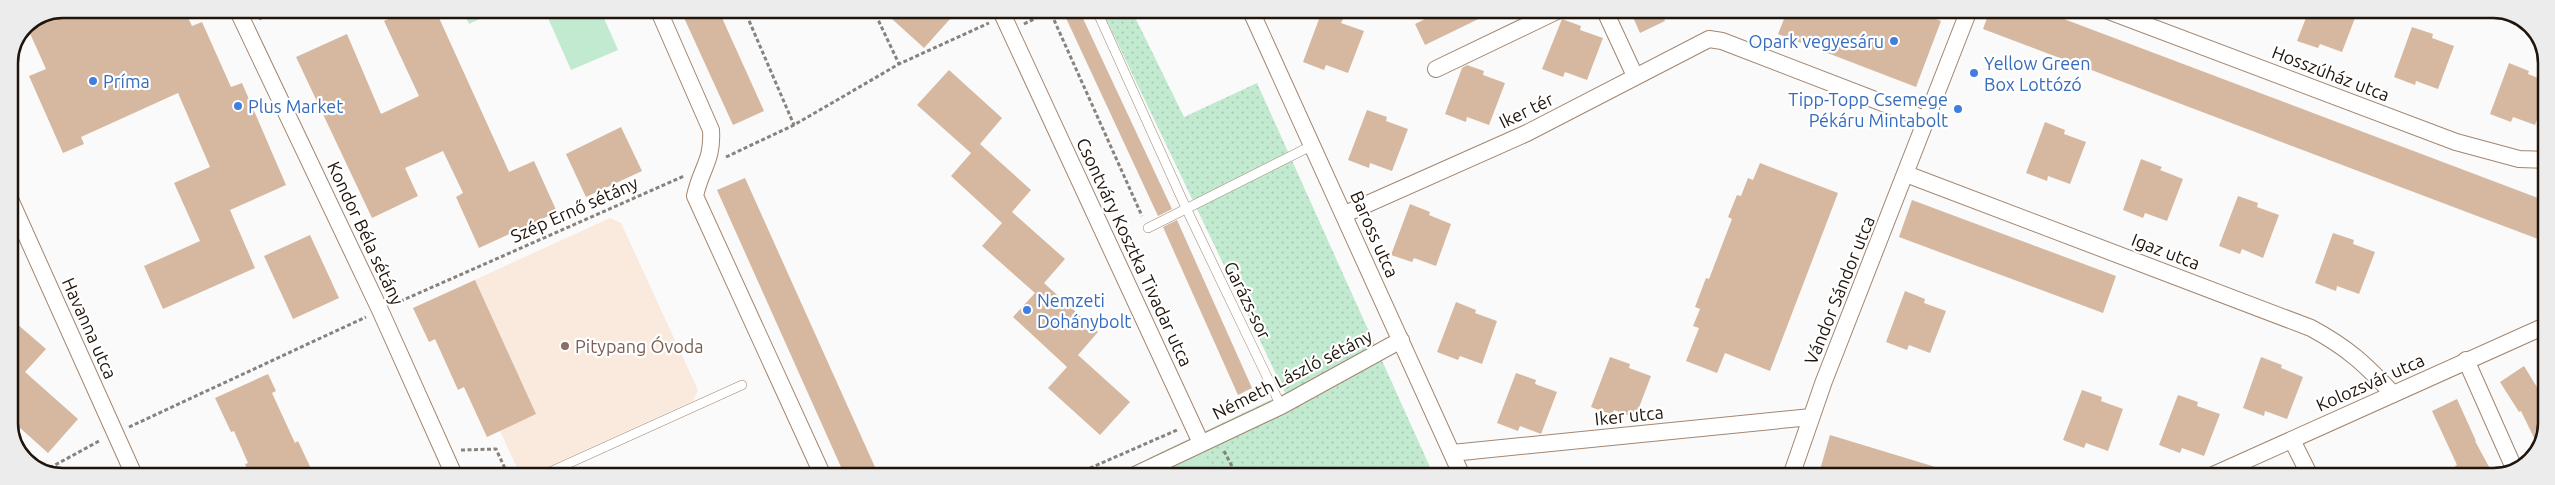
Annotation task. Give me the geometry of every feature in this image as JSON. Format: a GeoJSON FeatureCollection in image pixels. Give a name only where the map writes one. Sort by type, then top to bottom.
{"type":"FeatureCollection","features":[{"type":"Feature","properties":{"kind":"street","name":"Kondor Béla sétány"},"geometry":{"type":"LineString","coordinates":[[241,18],[380,310],[451,468]]}},
{"type":"Feature","properties":{"kind":"street"},"geometry":{"type":"LineString","coordinates":[[662,18],[711,130],[712,149],[698,181],[695,196],[819,468]]}},
{"type":"Feature","properties":{"kind":"street","name":"Baross utca"},"geometry":{"type":"LineString","coordinates":[[1254,18],[1314,145],[1459,468]]}},
{"type":"Feature","properties":{"kind":"street"},"geometry":{"type":"LineString","coordinates":[[1436,69],[1542,18]]}},
{"type":"Feature","properties":{"kind":"street"},"geometry":{"type":"LineString","coordinates":[[1608,18],[1635,76]]}},
{"type":"Feature","properties":{"kind":"street","name":"Vándor Sándor utca"},"geometry":{"type":"LineString","coordinates":[[1794,468],[1811,417],[1966,18]]}},
{"type":"Feature","properties":{"kind":"street","name":"Hosszúház utca"},"geometry":{"type":"LineString","coordinates":[[2127,18],[2456,142],[2519,159],[2537,160]]}},
{"type":"Feature","properties":{"kind":"street","name":"Csontváry Kosztka Tivadar utca"},"geometry":{"type":"LineString","coordinates":[[1005,19],[1201,443]]}},
{"type":"Feature","properties":{"kind":"street","name":"Iker tér"},"geometry":{"type":"LineString","coordinates":[[1345,214],[1527,133],[1709,39],[1722,41],[1927,120]]}},
{"type":"Feature","properties":{"kind":"street","name":"Igaz utca"},"geometry":{"type":"LineString","coordinates":[[1906,174],[2311,328],[2341,344],[2361,360],[2394,394]]}},
{"type":"Feature","properties":{"kind":"street","name":"Havanna utca"},"geometry":{"type":"LineString","coordinates":[[18,217],[131,468]]}},
{"type":"Feature","properties":{"kind":"street","name":"Kolozsvár utca"},"geometry":{"type":"LineString","coordinates":[[2229,468],[2538,329]]}},
{"type":"Feature","properties":{"kind":"street","name":"Németh László sétány"},"geometry":{"type":"LineString","coordinates":[[1201,443],[1282,406],[1401,340]]}},
{"type":"Feature","properties":{"kind":"street"},"geometry":{"type":"LineString","coordinates":[[2466,360],[2512,463]]}},
{"type":"Feature","properties":{"kind":"street","name":"Iker utca"},"geometry":{"type":"LineString","coordinates":[[1452,453],[1811,417]]}},
{"type":"Feature","properties":{"kind":"street"},"geometry":{"type":"LineString","coordinates":[[2292,440],[2306,468]]}},
{"type":"Feature","properties":{"kind":"street"},"geometry":{"type":"LineString","coordinates":[[1150,468],[1201,443]]}},
{"type":"Feature","properties":{"kind":"lane","name":"Garázs-sor"},"geometry":{"type":"LineString","coordinates":[[1100,18],[1186,208],[1282,406]]}},
{"type":"Feature","properties":{"kind":"lane"},"geometry":{"type":"LineString","coordinates":[[1148,228],[1314,145]]}},
{"type":"Feature","properties":{"kind":"lane"},"geometry":{"type":"LineString","coordinates":[[560,468],[742,385]]}},
{"type":"Feature","properties":{"kind":"path"},"geometry":{"type":"LineString","coordinates":[[748,18],[794,125]]}},
{"type":"Feature","properties":{"kind":"path"},"geometry":{"type":"LineString","coordinates":[[877,18],[899,64]]}},
{"type":"Feature","properties":{"kind":"path"},"geometry":{"type":"LineString","coordinates":[[1056,18],[1148,228]]}},
{"type":"Feature","properties":{"kind":"path","name":"Szép Ernő sétány"},"geometry":{"type":"LineString","coordinates":[[150,417],[380,310],[706,166],[794,125],[899,64],[1005,19]]}},
{"type":"Feature","properties":{"kind":"path","name":"Németh László sétány"},"geometry":{"type":"LineString","coordinates":[[1090,468],[1192,423]]}},
{"type":"Feature","properties":{"kind":"path"},"geometry":{"type":"LineString","coordinates":[[51,466],[115,433]]}},
{"type":"Feature","properties":{"kind":"path"},"geometry":{"type":"LineString","coordinates":[[1201,443],[1226,451],[1233,468]]}},
{"type":"Feature","properties":{"kind":"path"},"geometry":{"type":"LineString","coordinates":[[443,450],[496,449],[504,468]]}},
{"type":"Feature","properties":{"kind":"shaded area","name":"Pitypang Óvoda"},"geometry":{"type":"Polygon","coordinates":[[[610,218],[621,223],[698,390],[693,401],[545,468],[517,468],[500,431],[487,437],[471,402],[448,334],[429,342],[413,308],[610,218]]]}},
{"type":"Feature","properties":{"kind":"green space"},"geometry":{"type":"Polygon","coordinates":[[[466,18],[482,18],[469,24],[466,18]]]}},
{"type":"Feature","properties":{"kind":"green space"},"geometry":{"type":"Polygon","coordinates":[[[548,18],[604,18],[618,50],[571,70],[548,18]]]}},
{"type":"Feature","properties":{"kind":"green space"},"geometry":{"type":"Polygon","coordinates":[[[1135,18],[1184,117],[1257,83],[1430,468],[1154,468],[1149,458],[1285,393],[1106,19],[1135,18]]]}},
{"type":"Feature","properties":{"kind":"green space"},"geometry":{"type":"Polygon","coordinates":[[[1204,452],[1211,468],[1169,468],[1204,452]]]}},
{"type":"Feature","properties":{"kind":"building"},"geometry":{"type":"Polygon","coordinates":[[[54,18],[188,18],[192,26],[202,22],[231,87],[242,83],[286,185],[230,210],[255,268],[163,309],[144,266],[200,241],[174,183],[210,167],[178,93],[81,137],[84,144],[63,153],[29,76],[46,69],[30,32],[37,25],[54,18]]]}},
{"type":"Feature","properties":{"kind":"building"},"geometry":{"type":"Polygon","coordinates":[[[390,18],[439,18],[509,172],[534,161],[557,212],[479,248],[456,197],[463,193],[443,151],[405,168],[418,196],[372,218],[296,57],[347,34],[381,114],[419,96],[384,21],[390,18]]]}},
{"type":"Feature","properties":{"kind":"building"},"geometry":{"type":"Polygon","coordinates":[[[684,18],[722,18],[764,111],[733,125],[684,18]]]}},
{"type":"Feature","properties":{"kind":"building"},"geometry":{"type":"Polygon","coordinates":[[[891,18],[951,18],[924,48],[891,18]]]}},
{"type":"Feature","properties":{"kind":"building"},"geometry":{"type":"Polygon","coordinates":[[[1066,18],[1083,18],[1172,209],[1158,216],[1066,18]]]}},
{"type":"Feature","properties":{"kind":"building"},"geometry":{"type":"Polygon","coordinates":[[[1319,18],[1340,18],[1343,19],[1341,23],[1364,31],[1348,73],[1326,65],[1324,70],[1303,62],[1319,18]]]}},
{"type":"Feature","properties":{"kind":"building"},"geometry":{"type":"Polygon","coordinates":[[[1427,18],[1480,18],[1425,45],[1415,24],[1427,18]]]}},
{"type":"Feature","properties":{"kind":"building"},"geometry":{"type":"Polygon","coordinates":[[[1633,18],[1664,18],[1665,21],[1640,33],[1633,18]]]}},
{"type":"Feature","properties":{"kind":"building","name":"Opark vegyesáru"},"geometry":{"type":"Polygon","coordinates":[[[1784,18],[1934,18],[1941,21],[1916,87],[1778,34],[1784,18]]]}},
{"type":"Feature","properties":{"kind":"building"},"geometry":{"type":"Polygon","coordinates":[[[1987,18],[2061,18],[2537,198],[2537,239],[1983,29],[1987,18]]]}},
{"type":"Feature","properties":{"kind":"building"},"geometry":{"type":"Polygon","coordinates":[[[2306,18],[2355,18],[2342,52],[2320,44],[2318,48],[2297,41],[2306,18]]]}},
{"type":"Feature","properties":{"kind":"building"},"geometry":{"type":"Polygon","coordinates":[[[1562,19],[1581,26],[1580,30],[1603,38],[1587,80],[1565,72],[1563,77],[1542,69],[1562,19]]]}},
{"type":"Feature","properties":{"kind":"building"},"geometry":{"type":"Polygon","coordinates":[[[2412,27],[2433,34],[2432,38],[2454,46],[2438,89],[2416,81],[2415,85],[2394,77],[2412,27]]]}},
{"type":"Feature","properties":{"kind":"building"},"geometry":{"type":"Polygon","coordinates":[[[2509,63],[2529,71],[2528,74],[2537,78],[2537,119],[2535,125],[2513,117],[2511,122],[2490,114],[2509,63]]]}},
{"type":"Feature","properties":{"kind":"building"},"geometry":{"type":"Polygon","coordinates":[[[1467,65],[1484,71],[1483,75],[1505,83],[1489,125],[1467,117],[1466,122],[1445,114],[1462,68],[1467,65]]]}},
{"type":"Feature","properties":{"kind":"building"},"geometry":{"type":"Polygon","coordinates":[[[949,70],[1002,118],[980,144],[1031,190],[1012,212],[1065,259],[1044,283],[1098,332],[1078,355],[1130,402],[1100,435],[1048,388],[1067,367],[1013,317],[1035,293],[982,246],[1002,223],[951,176],[971,153],[917,105],[949,70]]]}},
{"type":"Feature","properties":{"kind":"building"},"geometry":{"type":"Polygon","coordinates":[[[1367,110],[1387,117],[1386,121],[1408,129],[1392,171],[1370,163],[1369,168],[1348,160],[1367,110]]]}},
{"type":"Feature","properties":{"kind":"building"},"geometry":{"type":"Polygon","coordinates":[[[2045,122],[2065,130],[2064,134],[2086,142],[2070,184],[2048,176],[2047,181],[2026,173],[2045,122]]]}},
{"type":"Feature","properties":{"kind":"building"},"geometry":{"type":"Polygon","coordinates":[[[621,127],[642,171],[586,197],[566,154],[621,127]]]}},
{"type":"Feature","properties":{"kind":"building"},"geometry":{"type":"Polygon","coordinates":[[[2141,159],[2162,167],[2160,170],[2183,179],[2167,221],[2145,213],[2143,218],[2123,210],[2141,159]]]}},
{"type":"Feature","properties":{"kind":"building"},"geometry":{"type":"Polygon","coordinates":[[[1760,163],[1838,193],[1770,371],[1725,353],[1717,373],[1686,361],[1699,328],[1693,326],[1700,309],[1695,307],[1706,278],[1709,279],[1732,219],[1728,217],[1737,195],[1741,196],[1748,178],[1753,180],[1760,163]]]}},
{"type":"Feature","properties":{"kind":"building"},"geometry":{"type":"Polygon","coordinates":[[[745,178],[875,468],[841,468],[717,190],[745,178]]]}},
{"type":"Feature","properties":{"kind":"building"},"geometry":{"type":"Polygon","coordinates":[[[2238,196],[2258,203],[2257,207],[2279,215],[2263,258],[2242,249],[2240,254],[2219,246],[2238,196]]]}},
{"type":"Feature","properties":{"kind":"building"},"geometry":{"type":"Polygon","coordinates":[[[1912,200],[2116,276],[2103,313],[1899,237],[1912,200]]]}},
{"type":"Feature","properties":{"kind":"building"},"geometry":{"type":"Polygon","coordinates":[[[1410,204],[1430,212],[1429,215],[1451,224],[1436,266],[1414,258],[1412,262],[1391,255],[1410,204]]]}},
{"type":"Feature","properties":{"kind":"building"},"geometry":{"type":"Polygon","coordinates":[[[1177,220],[1252,388],[1238,395],[1163,227],[1177,220]]]}},
{"type":"Feature","properties":{"kind":"building"},"geometry":{"type":"Polygon","coordinates":[[[2333,233],[2354,240],[2353,244],[2375,252],[2359,294],[2337,286],[2336,291],[2315,283],[2333,233]]]}},
{"type":"Feature","properties":{"kind":"building"},"geometry":{"type":"Polygon","coordinates":[[[310,235],[339,298],[293,319],[264,256],[310,235]]]}},
{"type":"Feature","properties":{"kind":"building"},"geometry":{"type":"Polygon","coordinates":[[[475,280],[536,414],[487,437],[464,387],[458,390],[435,339],[429,342],[413,308],[475,280]]]}},
{"type":"Feature","properties":{"kind":"building"},"geometry":{"type":"Polygon","coordinates":[[[1905,291],[1925,299],[1924,303],[1946,311],[1930,353],[1909,345],[1907,350],[1886,342],[1905,291]]]}},
{"type":"Feature","properties":{"kind":"building"},"geometry":{"type":"Polygon","coordinates":[[[1456,302],[1476,310],[1475,313],[1497,321],[1482,364],[1460,356],[1458,360],[1437,352],[1456,302]]]}},
{"type":"Feature","properties":{"kind":"building"},"geometry":{"type":"Polygon","coordinates":[[[18,325],[46,349],[25,372],[78,419],[48,453],[18,426],[18,325]]]}},
{"type":"Feature","properties":{"kind":"building"},"geometry":{"type":"Polygon","coordinates":[[[1610,357],[1630,364],[1629,368],[1651,376],[1635,418],[1614,410],[1612,415],[1591,407],[1610,357]]]}},
{"type":"Feature","properties":{"kind":"building"},"geometry":{"type":"Polygon","coordinates":[[[2261,357],[2282,365],[2281,368],[2303,377],[2287,419],[2265,411],[2264,416],[2243,408],[2261,357]]]}},
{"type":"Feature","properties":{"kind":"building"},"geometry":{"type":"Polygon","coordinates":[[[2524,366],[2538,389],[2538,422],[2534,438],[2521,411],[2519,412],[2500,382],[2524,366]]]}},
{"type":"Feature","properties":{"kind":"building"},"geometry":{"type":"Polygon","coordinates":[[[1516,373],[1536,380],[1535,384],[1557,392],[1541,434],[1520,426],[1518,431],[1497,423],[1516,373]]]}},
{"type":"Feature","properties":{"kind":"building"},"geometry":{"type":"Polygon","coordinates":[[[268,374],[276,391],[272,393],[295,443],[298,441],[311,468],[247,468],[245,464],[248,463],[234,431],[231,432],[215,398],[268,374]]]}},
{"type":"Feature","properties":{"kind":"building"},"geometry":{"type":"Polygon","coordinates":[[[2082,390],[2102,397],[2101,401],[2123,409],[2108,451],[2086,443],[2084,448],[2063,440],[2082,390]]]}},
{"type":"Feature","properties":{"kind":"building"},"geometry":{"type":"Polygon","coordinates":[[[2178,395],[2198,402],[2197,406],[2220,414],[2204,456],[2182,448],[2180,453],[2159,445],[2178,395]]]}},
{"type":"Feature","properties":{"kind":"building"},"geometry":{"type":"Polygon","coordinates":[[[2457,399],[2475,441],[2490,468],[2456,468],[2455,466],[2457,465],[2432,411],[2457,399]]]}},
{"type":"Feature","properties":{"kind":"building"},"geometry":{"type":"Polygon","coordinates":[[[1830,435],[1939,468],[1820,468],[1830,435]]]}},
{"type":"Feature","properties":{"kind":"place","name":"Opark vegyesáru"},"geometry":{"type":"Point","coordinates":[1894,41]}},
{"type":"Feature","properties":{"kind":"place","name":"Yellow Green Box Lottózó"},"geometry":{"type":"Point","coordinates":[1974,73]}},
{"type":"Feature","properties":{"kind":"place","name":"Príma"},"geometry":{"type":"Point","coordinates":[93,81]}},
{"type":"Feature","properties":{"kind":"place","name":"Plus Market"},"geometry":{"type":"Point","coordinates":[238,106]}},
{"type":"Feature","properties":{"kind":"place","name":"Tipp-Topp Csemege Pékáru Mintabolt"},"geometry":{"type":"Point","coordinates":[1958,109]}},
{"type":"Feature","properties":{"kind":"place","name":"Nemzeti Dohánybolt"},"geometry":{"type":"Point","coordinates":[1027,310]}},
{"type":"Feature","properties":{"kind":"place","name":"Pitypang Óvoda"},"geometry":{"type":"Point","coordinates":[565,346]}}]}
